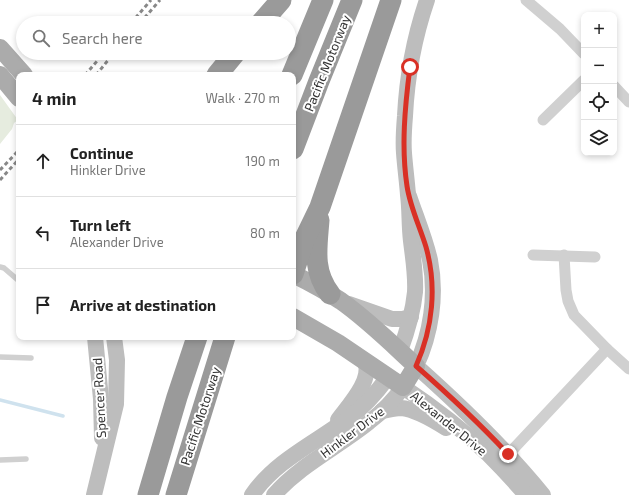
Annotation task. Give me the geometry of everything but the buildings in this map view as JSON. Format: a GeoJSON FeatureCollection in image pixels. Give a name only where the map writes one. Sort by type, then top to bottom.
{"type":"FeatureCollection","features":[{"type":"Feature","properties":{"kind":"highway"},"geometry":{"type":"LineString","coordinates":[[267,16],[281,0]]}},
{"type":"Feature","properties":{"kind":"highway"},"geometry":{"type":"LineString","coordinates":[[293,72],[322,0]]}},
{"type":"Feature","properties":{"kind":"highway","name":"Pacific Motorway"},"geometry":{"type":"LineString","coordinates":[[296,141],[352,0]]}},
{"type":"Feature","properties":{"kind":"highway"},"geometry":{"type":"LineString","coordinates":[[296,265],[304,240],[320,207],[391,0]]}},
{"type":"Feature","properties":{"kind":"highway"},"geometry":{"type":"LineString","coordinates":[[219,72],[229,60]]}},
{"type":"Feature","properties":{"kind":"highway"},"geometry":{"type":"LineString","coordinates":[[320,207],[317,265],[320,279],[336,298]]}},
{"type":"Feature","properties":{"kind":"highway","name":"Pacific Motorway"},"geometry":{"type":"LineString","coordinates":[[148,495],[177,397],[196,340]]}},
{"type":"Feature","properties":{"kind":"highway","name":"Pacific Motorway"},"geometry":{"type":"LineString","coordinates":[[176,495],[224,340]]}},
{"type":"Feature","properties":{"kind":"main road"},"geometry":{"type":"LineString","coordinates":[[0,48],[21,72]]}},
{"type":"Feature","properties":{"kind":"main road"},"geometry":{"type":"LineString","coordinates":[[0,76],[16,95]]}},
{"type":"Feature","properties":{"kind":"main road","name":"Alexander Drive"},"geometry":{"type":"LineString","coordinates":[[296,276],[336,298],[367,322],[416,366]]}},
{"type":"Feature","properties":{"kind":"main road"},"geometry":{"type":"LineString","coordinates":[[296,319],[338,343],[403,387]]}},
{"type":"Feature","properties":{"kind":"main road","name":"Hinkler Drive"},"geometry":{"type":"LineString","coordinates":[[388,377],[400,351]]}},
{"type":"Feature","properties":{"kind":"main road","name":"Hinkler Drive"},"geometry":{"type":"LineString","coordinates":[[403,387],[416,366]]}},
{"type":"Feature","properties":{"kind":"street","name":"Hinkler Drive"},"geometry":{"type":"LineString","coordinates":[[416,366],[423,350],[429,327],[433,295],[430,260],[409,196],[404,152],[406,97],[410,67],[422,14],[428,0]]}},
{"type":"Feature","properties":{"kind":"street"},"geometry":{"type":"LineString","coordinates":[[526,0],[560,29],[581,51]]}},
{"type":"Feature","properties":{"kind":"street"},"geometry":{"type":"LineString","coordinates":[[543,120],[581,83]]}},
{"type":"Feature","properties":{"kind":"street"},"geometry":{"type":"LineString","coordinates":[[617,89],[629,102]]}},
{"type":"Feature","properties":{"kind":"street","name":"Hinkler Drive"},"geometry":{"type":"LineString","coordinates":[[400,351],[411,317],[415,283],[415,270],[410,234],[409,196]]}},
{"type":"Feature","properties":{"kind":"street"},"geometry":{"type":"LineString","coordinates":[[533,255],[595,257]]}},
{"type":"Feature","properties":{"kind":"street"},"geometry":{"type":"LineString","coordinates":[[564,255],[566,290],[572,311],[577,319],[629,369]]}},
{"type":"Feature","properties":{"kind":"street"},"geometry":{"type":"LineString","coordinates":[[336,298],[392,319],[411,317]]}},
{"type":"Feature","properties":{"kind":"street","name":"Spencer Road"},"geometry":{"type":"LineString","coordinates":[[95,340],[100,399],[102,459]]}},
{"type":"Feature","properties":{"kind":"street","name":"Spencer Road"},"geometry":{"type":"LineString","coordinates":[[94,495],[116,404],[117,360],[114,340]]}},
{"type":"Feature","properties":{"kind":"street"},"geometry":{"type":"LineString","coordinates":[[117,360],[118,340]]}},
{"type":"Feature","properties":{"kind":"street"},"geometry":{"type":"LineString","coordinates":[[382,411],[397,408],[424,416],[498,458],[607,349]]}},
{"type":"Feature","properties":{"kind":"street"},"geometry":{"type":"LineString","coordinates":[[330,431],[362,385],[366,377],[367,370],[365,362]]}},
{"type":"Feature","properties":{"kind":"street","name":"Alexander Drive"},"geometry":{"type":"LineString","coordinates":[[416,366],[469,414],[498,458],[526,495]]}},
{"type":"Feature","properties":{"kind":"street","name":"Hinkler Drive"},"geometry":{"type":"LineString","coordinates":[[252,495],[284,462],[351,416],[365,404],[388,377]]}},
{"type":"Feature","properties":{"kind":"street","name":"Hinkler Drive"},"geometry":{"type":"LineString","coordinates":[[274,495],[295,474],[364,427],[394,399],[403,387]]}},
{"type":"Feature","properties":{"kind":"street","name":"Alexander Drive"},"geometry":{"type":"LineString","coordinates":[[403,387],[444,416],[543,495]]}},
{"type":"Feature","properties":{"kind":"lane"},"geometry":{"type":"LineString","coordinates":[[0,266],[16,278]]}},
{"type":"Feature","properties":{"kind":"lane"},"geometry":{"type":"LineString","coordinates":[[0,357],[31,358]]}},
{"type":"Feature","properties":{"kind":"lane"},"geometry":{"type":"LineString","coordinates":[[0,460],[26,459]]}},
{"type":"Feature","properties":{"kind":"shaded area"},"geometry":{"type":"Polygon","coordinates":[[[0,95],[16,117],[16,122],[0,144],[0,95]]]}},
{"type":"Feature","properties":{"kind":"waterway"},"geometry":{"type":"LineString","coordinates":[[0,400],[63,416]]}},
{"type":"Feature","properties":{"kind":"railway"},"geometry":{"type":"LineString","coordinates":[[137,16],[151,0]]}},
{"type":"Feature","properties":{"kind":"railway"},"geometry":{"type":"LineString","coordinates":[[146,16],[160,0]]}},
{"type":"Feature","properties":{"kind":"railway"},"geometry":{"type":"LineString","coordinates":[[88,72],[98,60]]}},
{"type":"Feature","properties":{"kind":"railway"},"geometry":{"type":"LineString","coordinates":[[98,72],[108,60]]}},
{"type":"Feature","properties":{"kind":"railway"},"geometry":{"type":"LineString","coordinates":[[0,170],[16,153]]}},
{"type":"Feature","properties":{"kind":"railway"},"geometry":{"type":"LineString","coordinates":[[0,180],[16,162]]}},
{"type":"Feature","properties":{"kind":"route"},"geometry":{"type":"LineString","coordinates":[[410,67],[404,127],[404,152],[407,185],[409,196],[430,260],[433,295],[429,327],[423,350],[416,366],[460,405],[508,454]]}}]}
